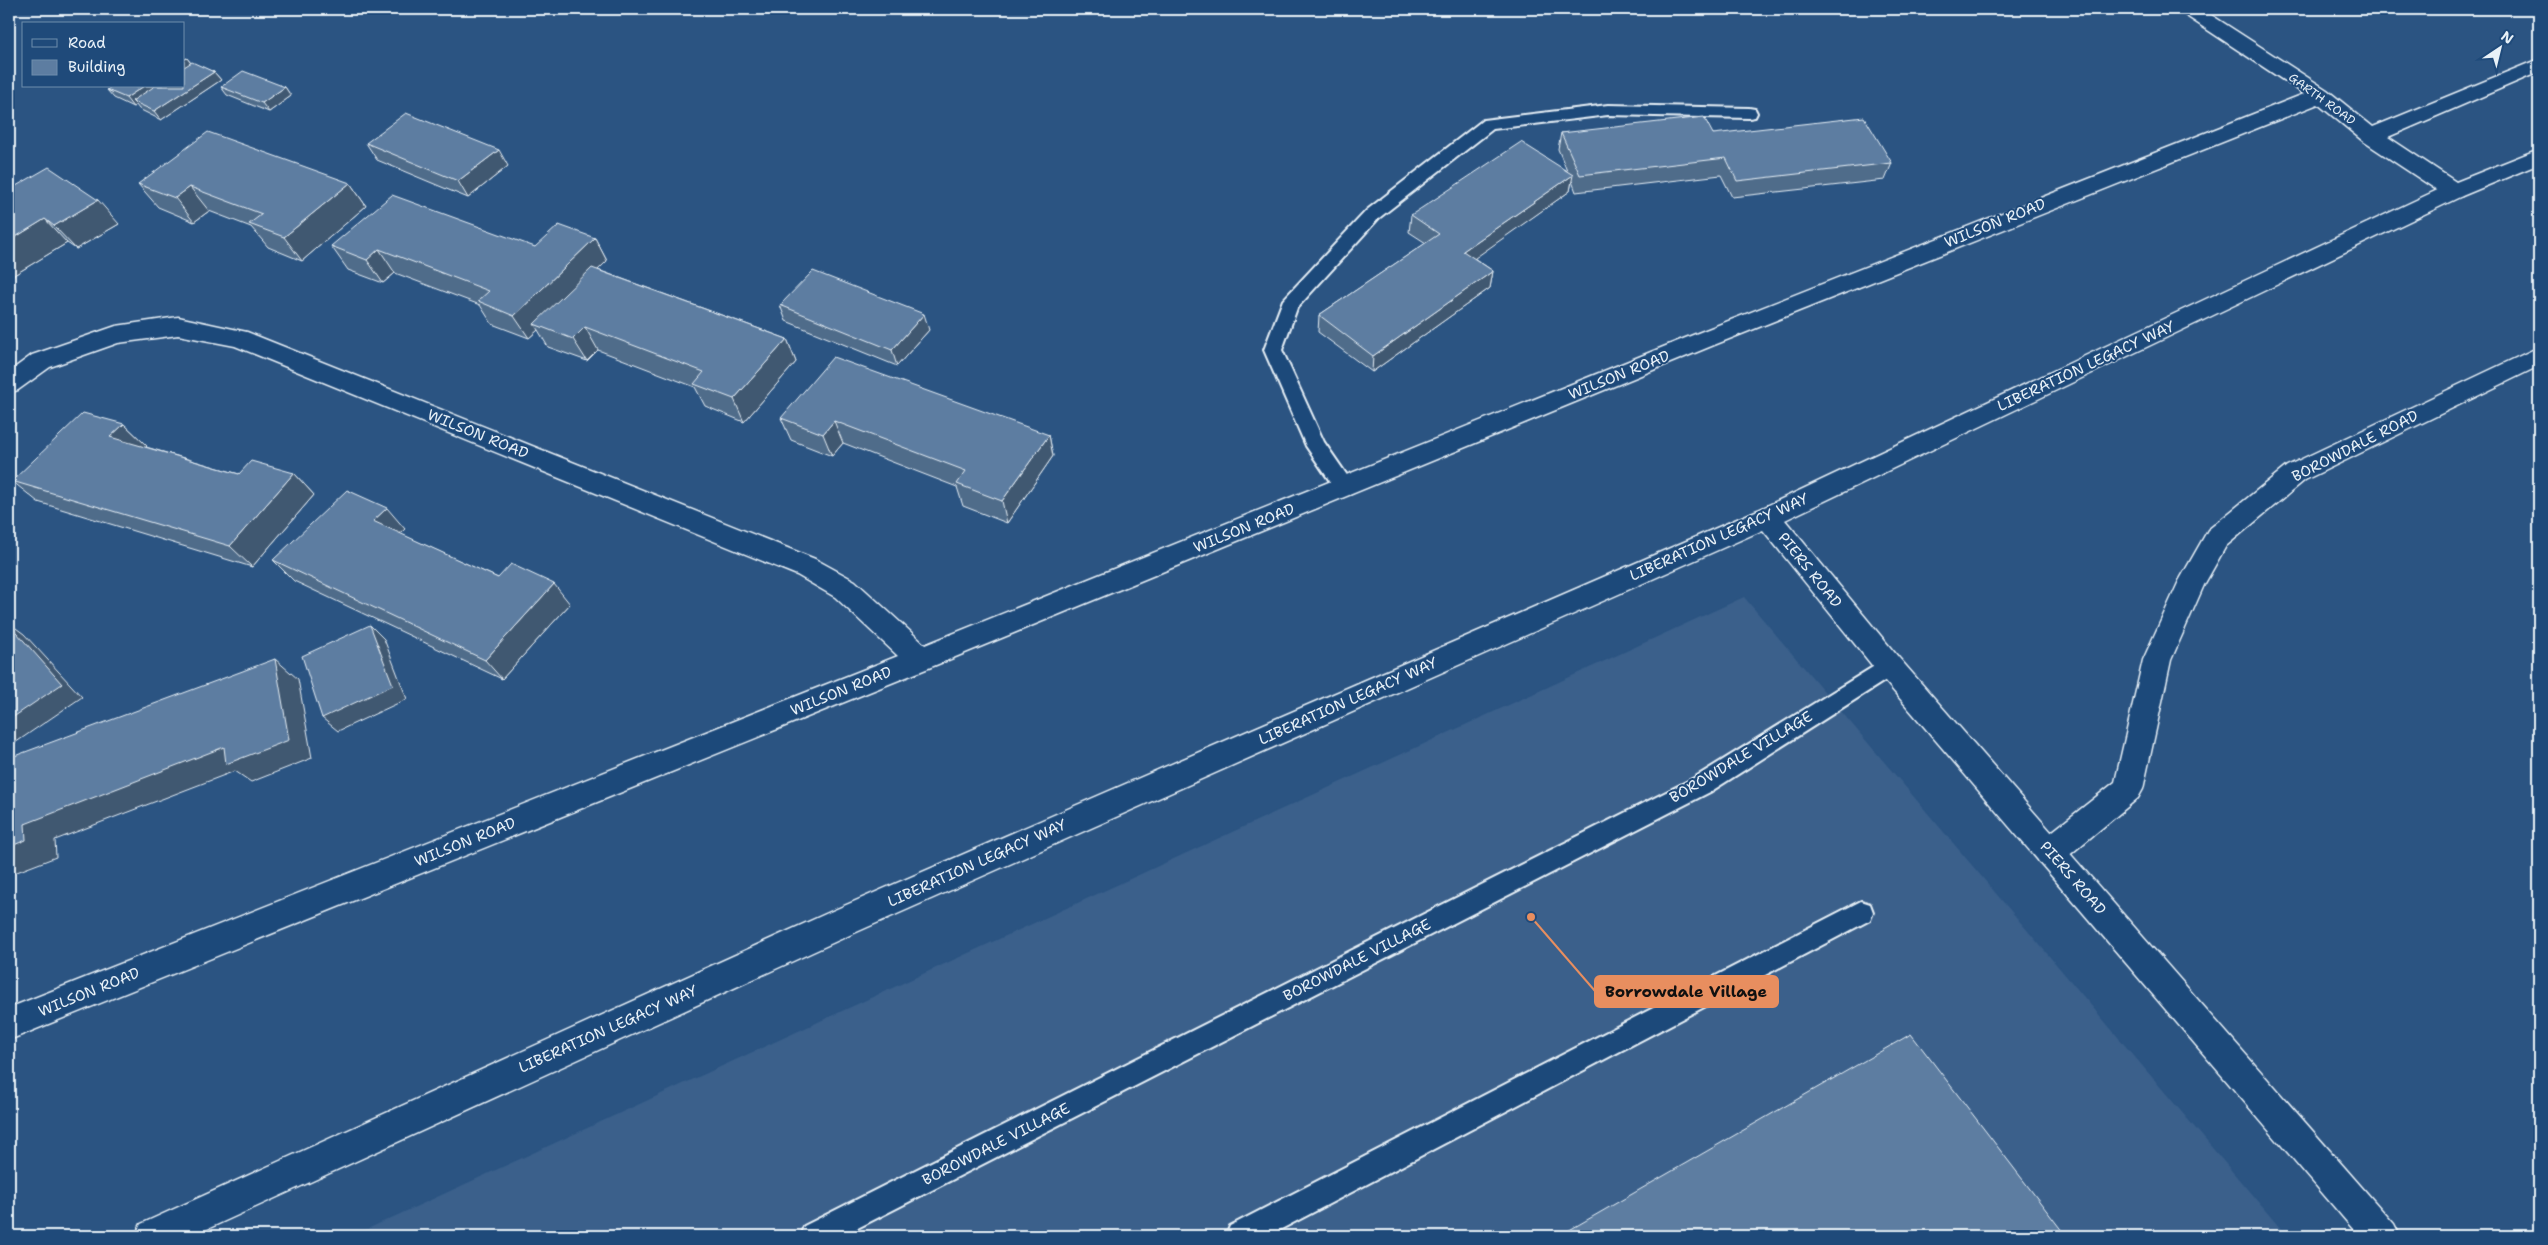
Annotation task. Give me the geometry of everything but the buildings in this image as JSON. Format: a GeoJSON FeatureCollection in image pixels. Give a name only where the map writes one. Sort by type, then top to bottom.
{"type":"FeatureCollection","features":[{"type":"Feature","properties":{"kind":"street","name":"GARTH ROAD"},"geometry":{"type":"LineString","coordinates":[[2189,9],[2320,95],[2371,136],[2454,192]]}},
{"type":"Feature","properties":{"kind":"street"},"geometry":{"type":"LineString","coordinates":[[2371,136],[2539,65]]}},
{"type":"Feature","properties":{"kind":"street","name":"WILSON ROAD"},"geometry":{"type":"LineString","coordinates":[[9,1024],[920,659],[1993,224],[2320,95]]}},
{"type":"Feature","properties":{"kind":"street","name":"LIBERATION LEGACY WAY"},"geometry":{"type":"LineString","coordinates":[[153,1236],[841,923],[1767,517],[2454,192],[2539,156]]}},
{"type":"Feature","properties":{"kind":"street","name":"WILSON ROAD"},"geometry":{"type":"LineString","coordinates":[[9,384],[41,361],[116,335],[178,326],[238,338],[806,567],[845,589],[920,659]]}},
{"type":"Feature","properties":{"kind":"street","name":"BOROWDALE ROAD"},"geometry":{"type":"LineString","coordinates":[[2050,852],[2128,789],[2157,660],[2192,581],[2217,538],[2296,472],[2539,356]]}},
{"type":"Feature","properties":{"kind":"street","name":"PIERS ROAD"},"geometry":{"type":"LineString","coordinates":[[1767,517],[1889,666],[2382,1236]]}},
{"type":"Feature","properties":{"kind":"lane"},"geometry":{"type":"LineString","coordinates":[[1345,486],[1316,446],[1273,350],[1289,305],[1373,214],[1489,124],[1608,110],[1749,112]]}},
{"type":"Feature","properties":{"kind":"lane","name":"BOROWDALE VILLAGE"},"geometry":{"type":"LineString","coordinates":[[814,1236],[1702,785],[1889,666]]}},
{"type":"Feature","properties":{"kind":"lane"},"geometry":{"type":"LineString","coordinates":[[1240,1236],[1861,912]]}},
{"type":"Feature","properties":{"kind":"shaded area"},"geometry":{"type":"Polygon","coordinates":[[[1744,597],[2287,1236],[352,1236],[1744,597]]]}},
{"type":"Feature","properties":{"kind":"place","name":"Borrowdale Village"},"geometry":{"type":"Point","coordinates":[1531,917]}}]}
